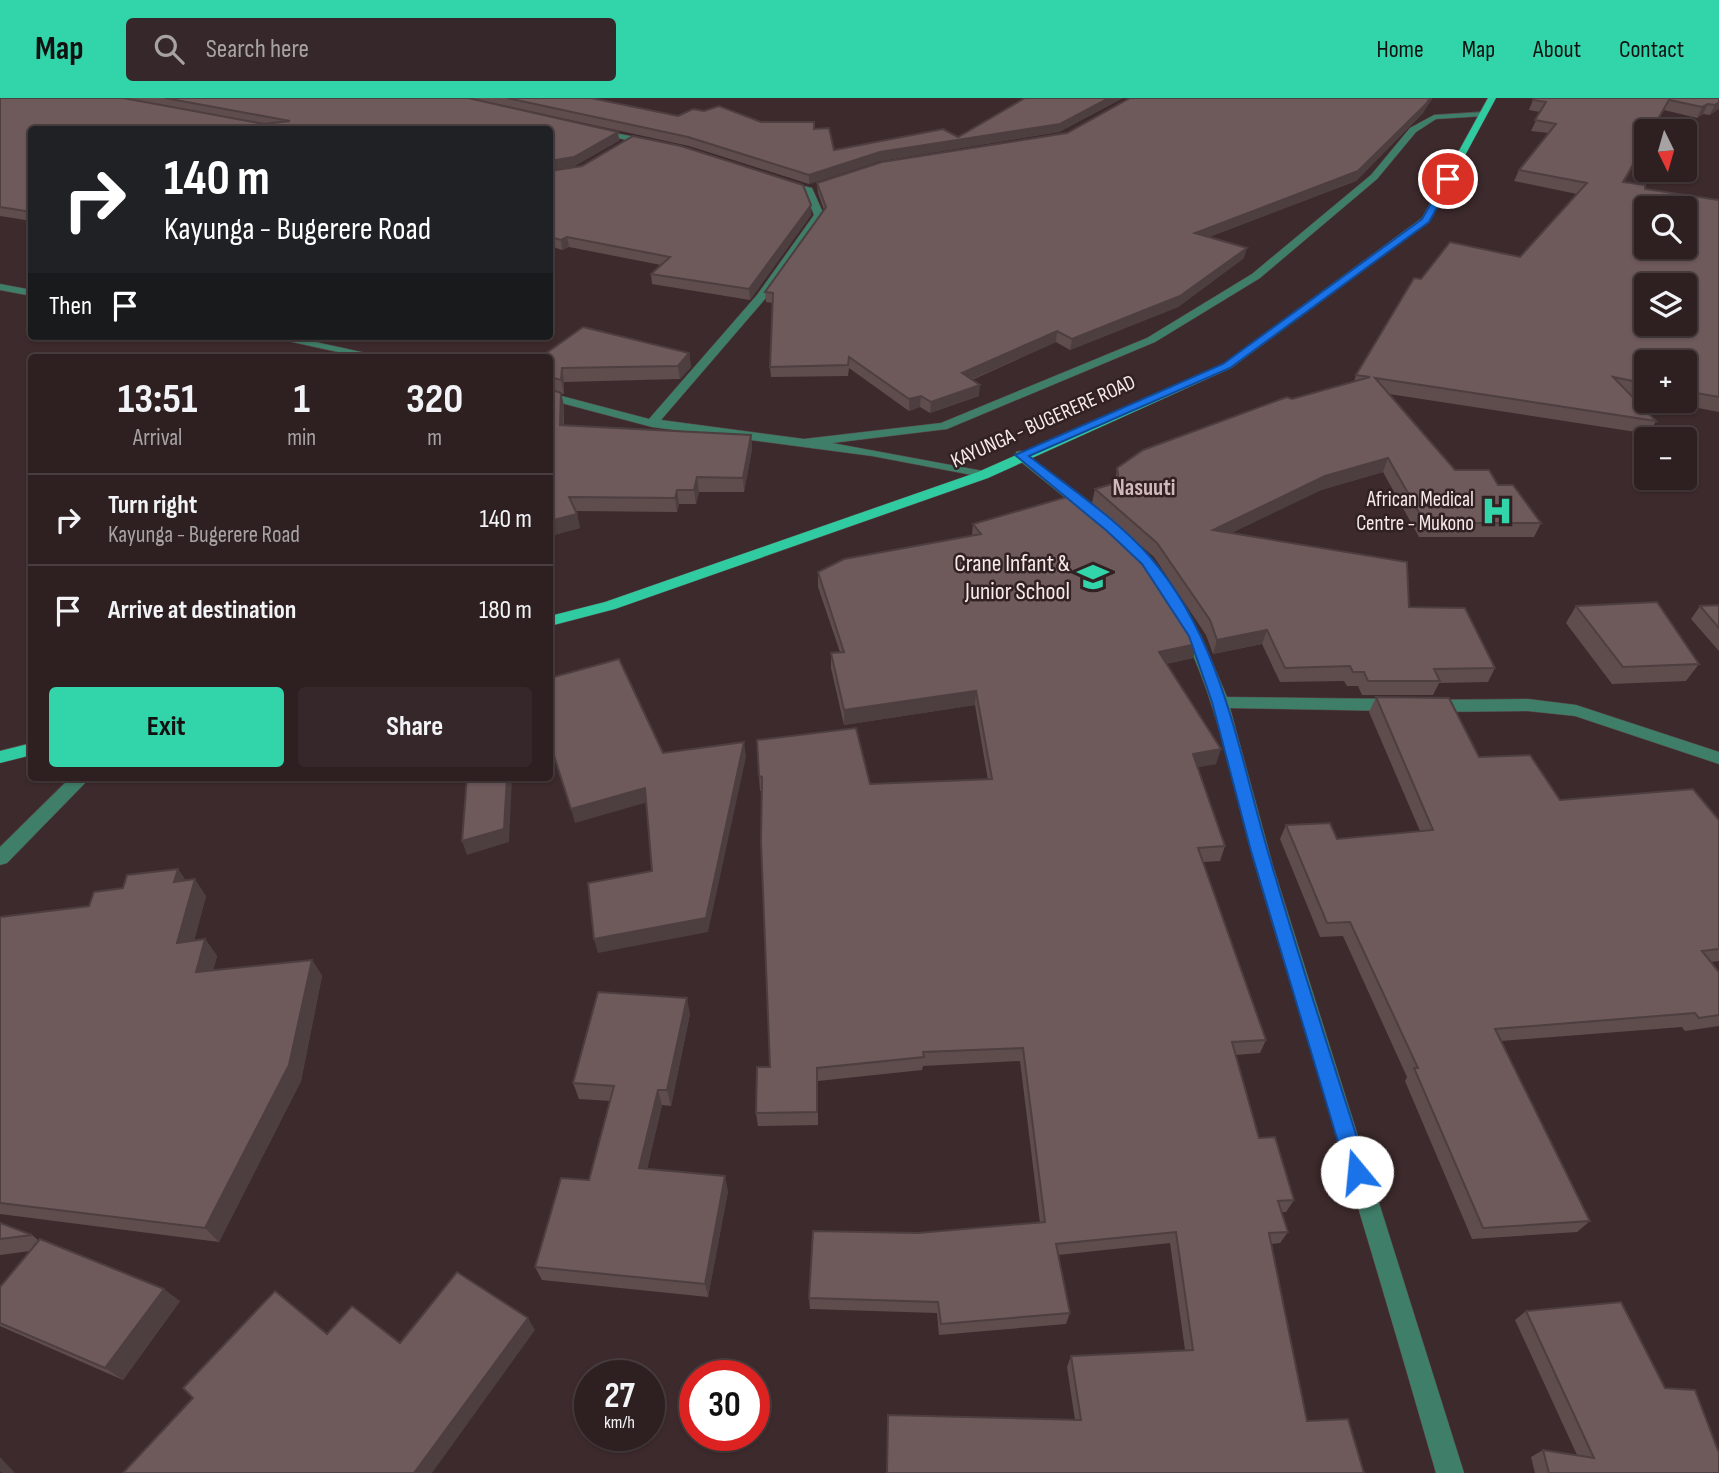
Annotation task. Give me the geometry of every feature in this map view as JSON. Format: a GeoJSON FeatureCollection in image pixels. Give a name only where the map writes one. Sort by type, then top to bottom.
{"type":"FeatureCollection","features":[{"type":"Feature","properties":{"kind":"main road","name":"KAYUNGA - BUGERERE ROAD"},"geometry":{"type":"LineString","coordinates":[[553,620],[610,606],[983,475],[1021,455],[1227,366],[1426,220],[1492,98]]}},
{"type":"Feature","properties":{"kind":"main road"},"geometry":{"type":"LineString","coordinates":[[0,757],[28,750]]}},
{"type":"Feature","properties":{"kind":"street"},"geometry":{"type":"LineString","coordinates":[[808,442],[943,426],[1150,340],[1256,276],[1374,177],[1413,131],[1434,117],[1482,114]]}},
{"type":"Feature","properties":{"kind":"street"},"geometry":{"type":"LineString","coordinates":[[581,127],[659,145]]}},
{"type":"Feature","properties":{"kind":"street"},"geometry":{"type":"LineString","coordinates":[[623,146],[634,139]]}},
{"type":"Feature","properties":{"kind":"street"},"geometry":{"type":"LineString","coordinates":[[772,178],[809,190],[821,187]]}},
{"type":"Feature","properties":{"kind":"street"},"geometry":{"type":"LineString","coordinates":[[652,423],[761,298],[819,215],[809,190]]}},
{"type":"Feature","properties":{"kind":"street"},"geometry":{"type":"LineString","coordinates":[[0,287],[28,292]]}},
{"type":"Feature","properties":{"kind":"street"},"geometry":{"type":"LineString","coordinates":[[291,340],[363,354]]}},
{"type":"Feature","properties":{"kind":"street"},"geometry":{"type":"LineString","coordinates":[[553,398],[652,423],[808,442],[983,475]]}},
{"type":"Feature","properties":{"kind":"street"},"geometry":{"type":"LineString","coordinates":[[1021,455],[1102,520]]}},
{"type":"Feature","properties":{"kind":"street"},"geometry":{"type":"LineString","coordinates":[[1168,593],[1196,636],[1219,702],[1263,865],[1450,1473]]}},
{"type":"Feature","properties":{"kind":"street"},"geometry":{"type":"LineString","coordinates":[[1219,702],[1528,705],[1576,711],[1719,758]]}},
{"type":"Feature","properties":{"kind":"street"},"geometry":{"type":"LineString","coordinates":[[0,858],[78,781]]}},
{"type":"Feature","properties":{"kind":"building"},"geometry":{"type":"Polygon","coordinates":[[[0,98],[123,98],[264,124],[290,121],[165,98],[468,98],[618,132],[574,157],[553,160],[553,126],[28,126],[28,211],[0,207],[0,98]]]}},
{"type":"Feature","properties":{"kind":"building"},"geometry":{"type":"Polygon","coordinates":[[[507,98],[591,98],[678,116],[693,109],[704,111],[719,106],[761,122],[814,122],[814,129],[829,128],[834,150],[943,129],[958,137],[1025,98],[1109,98],[1060,124],[880,152],[809,175],[688,137],[507,98]]]}},
{"type":"Feature","properties":{"kind":"building"},"geometry":{"type":"Polygon","coordinates":[[[1130,98],[1430,98],[1358,171],[1195,233],[1247,248],[1180,296],[1072,339],[1057,331],[962,373],[980,385],[931,402],[921,396],[909,399],[849,357],[848,365],[770,367],[773,293],[765,292],[826,207],[817,183],[882,162],[1067,133],[1130,98]]]}},
{"type":"Feature","properties":{"kind":"building"},"geometry":{"type":"Polygon","coordinates":[[[1719,98],[1715,105],[1702,107],[1669,100],[1658,119],[1634,119],[1634,163],[1623,182],[1645,185],[1645,189],[1692,196],[1634,196],[1634,259],[1697,259],[1697,197],[1719,200],[1719,397],[1697,393],[1697,350],[1634,350],[1634,381],[1613,377],[1634,398],[1634,413],[1648,413],[1656,421],[1375,378],[1455,470],[1489,470],[1498,485],[1513,485],[1541,523],[1425,523],[1388,458],[1325,476],[1213,530],[1407,562],[1409,607],[1465,608],[1495,668],[1434,669],[1440,681],[1368,681],[1364,672],[1353,672],[1350,666],[1285,668],[1267,630],[1217,640],[1210,620],[1157,543],[1095,489],[1119,482],[1117,468],[1143,450],[1287,397],[1292,399],[1370,377],[1356,375],[1414,278],[1421,279],[1450,242],[1520,257],[1587,183],[1519,170],[1556,124],[1535,120],[1546,102],[1533,100],[1719,98]]]}},
{"type":"Feature","properties":{"kind":"building"},"geometry":{"type":"Polygon","coordinates":[[[633,136],[681,146],[803,185],[811,205],[749,289],[651,274],[670,257],[567,237],[561,240],[553,238],[553,171],[582,166],[633,136]]]}},
{"type":"Feature","properties":{"kind":"building"},"geometry":{"type":"Polygon","coordinates":[[[583,327],[689,353],[678,366],[562,368],[561,380],[553,378],[553,354],[545,354],[583,327]]]}},
{"type":"Feature","properties":{"kind":"building"},"geometry":{"type":"Polygon","coordinates":[[[553,390],[561,393],[560,425],[751,435],[743,478],[697,477],[694,490],[677,490],[675,498],[569,497],[577,514],[553,520],[553,390]]]}},
{"type":"Feature","properties":{"kind":"building"},"geometry":{"type":"Polygon","coordinates":[[[1077,494],[1143,551],[1190,622],[1197,644],[1159,652],[1221,749],[1193,754],[1225,846],[1198,848],[1266,1040],[1232,1042],[1259,1138],[1275,1137],[1294,1200],[1278,1201],[1288,1232],[1269,1233],[1307,1421],[1348,1419],[1364,1473],[887,1473],[888,1415],[1081,1420],[1071,1356],[1193,1350],[1176,1232],[1056,1244],[1070,1313],[941,1324],[938,1302],[809,1298],[813,1231],[918,1233],[1045,1222],[1023,1048],[923,1052],[924,1057],[817,1068],[817,1112],[756,1113],[757,1067],[770,1067],[761,842],[762,777],[759,776],[757,740],[856,728],[870,784],[992,779],[976,691],[844,710],[831,653],[844,652],[818,572],[844,559],[981,534],[973,524],[1077,494]]]}},
{"type":"Feature","properties":{"kind":"building"},"geometry":{"type":"Polygon","coordinates":[[[1657,602],[1699,664],[1623,667],[1576,606],[1657,602]]]}},
{"type":"Feature","properties":{"kind":"building"},"geometry":{"type":"Polygon","coordinates":[[[1719,605],[1719,628],[1700,606],[1719,605]]]}},
{"type":"Feature","properties":{"kind":"building"},"geometry":{"type":"Polygon","coordinates":[[[619,659],[663,753],[744,742],[706,918],[594,939],[588,883],[652,871],[645,788],[571,809],[553,752],[553,677],[619,659]]]}},
{"type":"Feature","properties":{"kind":"building"},"geometry":{"type":"Polygon","coordinates":[[[1376,697],[1449,698],[1479,757],[1530,755],[1560,800],[1693,789],[1719,820],[1719,949],[1702,951],[1719,972],[1719,1015],[1699,1018],[1695,1013],[1495,1029],[1590,1221],[1483,1228],[1414,1068],[1418,1068],[1350,922],[1327,923],[1286,825],[1330,823],[1337,839],[1433,830],[1376,697]]]}},
{"type":"Feature","properties":{"kind":"building"},"geometry":{"type":"Polygon","coordinates":[[[467,781],[507,781],[504,829],[462,841],[467,781]]]}},
{"type":"Feature","properties":{"kind":"building"},"geometry":{"type":"Polygon","coordinates":[[[178,869],[174,882],[195,879],[177,943],[205,939],[196,972],[312,960],[289,1065],[205,1228],[0,1203],[0,917],[89,906],[94,892],[123,888],[127,875],[178,869]]]}},
{"type":"Feature","properties":{"kind":"building"},"geometry":{"type":"Polygon","coordinates":[[[598,992],[687,998],[667,1090],[658,1090],[639,1168],[725,1176],[705,1284],[535,1267],[561,1178],[589,1180],[614,1086],[573,1083],[598,992]]]}},
{"type":"Feature","properties":{"kind":"building"},"geometry":{"type":"Polygon","coordinates":[[[0,1223],[32,1235],[0,1239],[0,1223]]]}},
{"type":"Feature","properties":{"kind":"building"},"geometry":{"type":"Polygon","coordinates":[[[40,1239],[164,1289],[105,1368],[0,1323],[0,1287],[40,1239]]]}},
{"type":"Feature","properties":{"kind":"building"},"geometry":{"type":"Polygon","coordinates":[[[457,1272],[528,1318],[414,1473],[123,1473],[193,1398],[183,1388],[275,1291],[327,1334],[352,1306],[400,1343],[457,1272]]]}},
{"type":"Feature","properties":{"kind":"building"},"geometry":{"type":"Polygon","coordinates":[[[1621,1302],[1665,1388],[1695,1390],[1719,1453],[1719,1473],[1549,1473],[1543,1450],[1594,1458],[1526,1311],[1621,1302]]]}},
{"type":"Feature","properties":{"kind":"place","name":"African Medical Centre - Mukono"},"geometry":{"type":"Point","coordinates":[1497,511]}},
{"type":"Feature","properties":{"kind":"place","name":"Crane Infant & Junior School"},"geometry":{"type":"Point","coordinates":[1093,577]}},
{"type":"Feature","properties":{"kind":"district","name":"Nasuuti"},"geometry":{"type":"Point","coordinates":[1144,487]}},
{"type":"Feature","properties":{"kind":"route"},"geometry":{"type":"LineString","coordinates":[[1357,1172],[1259,851],[1219,702],[1196,636],[1147,561],[1112,528],[1021,455],[1227,366],[1426,220],[1448,179]]}}]}
